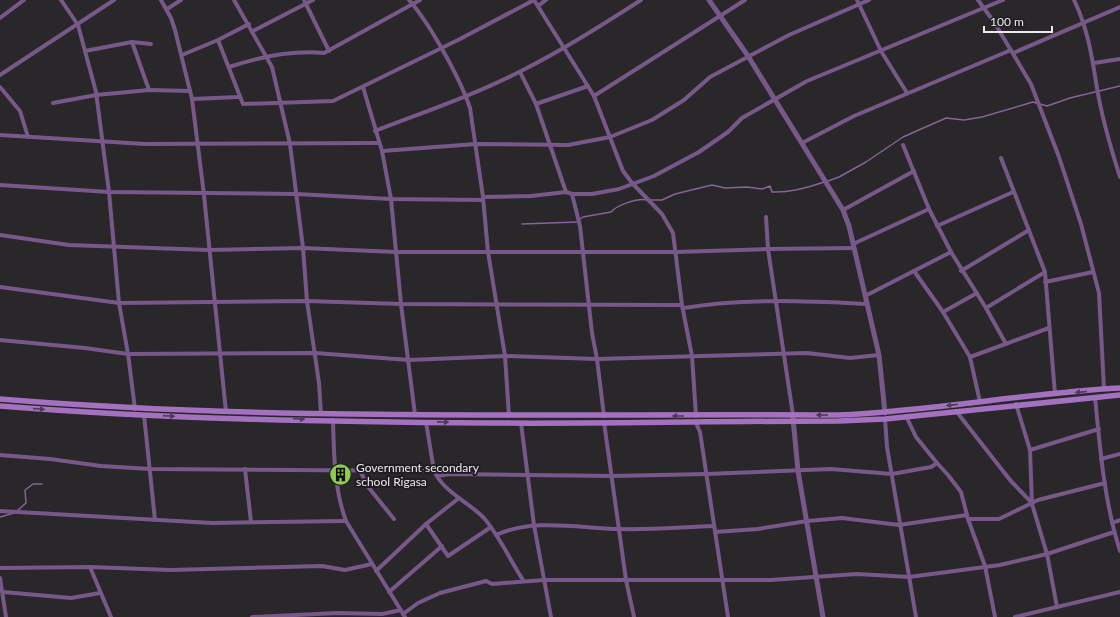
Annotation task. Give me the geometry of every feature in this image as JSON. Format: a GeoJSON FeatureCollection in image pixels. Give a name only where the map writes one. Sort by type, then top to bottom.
{"type":"FeatureCollection","features":[{"type":"Feature","properties":{"kind":"main road"},"geometry":{"type":"LineString","coordinates":[[0,399],[135,409],[321,414],[509,416],[696,422],[793,418],[906,416],[980,402],[1120,388]]}},
{"type":"Feature","properties":{"kind":"main road"},"geometry":{"type":"LineString","coordinates":[[885,416],[935,410],[956,411],[1120,395]]}},
{"type":"Feature","properties":{"kind":"main road"},"geometry":{"type":"LineString","coordinates":[[0,406],[144,415],[426,422],[521,423],[696,416],[793,418]]}},
{"type":"Feature","properties":{"kind":"street"},"geometry":{"type":"LineString","coordinates":[[0,18],[24,0]]}},
{"type":"Feature","properties":{"kind":"street"},"geometry":{"type":"LineString","coordinates":[[61,0],[78,25],[96,95],[109,192],[119,303],[128,354],[135,409]]}},
{"type":"Feature","properties":{"kind":"street"},"geometry":{"type":"LineString","coordinates":[[0,75],[114,0]]}},
{"type":"Feature","properties":{"kind":"street"},"geometry":{"type":"LineString","coordinates":[[161,0],[171,18],[182,55],[192,99],[196,144],[204,195],[226,412]]}},
{"type":"Feature","properties":{"kind":"street"},"geometry":{"type":"LineString","coordinates":[[167,10],[181,0]]}},
{"type":"Feature","properties":{"kind":"street"},"geometry":{"type":"LineString","coordinates":[[234,0],[267,57],[276,83],[290,144],[321,414]]}},
{"type":"Feature","properties":{"kind":"street"},"geometry":{"type":"LineString","coordinates":[[253,31],[305,2],[313,0]]}},
{"type":"Feature","properties":{"kind":"street"},"geometry":{"type":"LineString","coordinates":[[409,0],[441,48],[466,96],[470,108],[483,198],[488,252],[505,356],[509,416]]}},
{"type":"Feature","properties":{"kind":"street"},"geometry":{"type":"LineString","coordinates":[[229,67],[267,57],[308,52],[324,53],[420,0]]}},
{"type":"Feature","properties":{"kind":"street"},"geometry":{"type":"LineString","coordinates":[[218,40],[243,104],[326,102],[363,88],[534,0],[594,96],[618,159],[632,183],[654,205],[668,222],[673,233],[683,306],[692,356],[696,416]]}},
{"type":"Feature","properties":{"kind":"street"},"geometry":{"type":"LineString","coordinates":[[538,6],[546,0]]}},
{"type":"Feature","properties":{"kind":"street"},"geometry":{"type":"LineString","coordinates":[[375,131],[466,96],[520,72],[564,48],[641,0]]}},
{"type":"Feature","properties":{"kind":"street"},"geometry":{"type":"LineString","coordinates":[[709,0],[748,56],[774,100],[826,179],[843,210],[866,296],[879,355],[887,447],[899,525],[916,617]]}},
{"type":"Feature","properties":{"kind":"street"},"geometry":{"type":"LineString","coordinates":[[594,96],[745,0]]}},
{"type":"Feature","properties":{"kind":"street"},"geometry":{"type":"LineString","coordinates":[[382,151],[476,144],[568,145],[610,137],[652,120],[684,100],[710,77],[789,34],[857,2],[869,0]]}},
{"type":"Feature","properties":{"kind":"street"},"geometry":{"type":"LineString","coordinates":[[978,0],[994,22],[1032,84],[1059,157],[1081,224],[1099,293],[1104,389]]}},
{"type":"Feature","properties":{"kind":"street"},"geometry":{"type":"LineString","coordinates":[[0,185],[109,192],[204,195],[296,194],[391,199],[483,198],[530,196],[566,192],[572,194],[592,194],[608,192],[673,167],[728,132],[742,118],[807,81],[963,18],[983,7],[1004,0]]}},
{"type":"Feature","properties":{"kind":"street"},"geometry":{"type":"LineString","coordinates":[[1074,0],[1084,22],[1094,63],[1097,89],[1120,177]]}},
{"type":"Feature","properties":{"kind":"street"},"geometry":{"type":"LineString","coordinates":[[305,2],[329,51]]}},
{"type":"Feature","properties":{"kind":"street"},"geometry":{"type":"LineString","coordinates":[[857,2],[880,51],[907,93]]}},
{"type":"Feature","properties":{"kind":"street"},"geometry":{"type":"LineString","coordinates":[[802,143],[854,116],[907,93],[1012,52],[1120,7]]}},
{"type":"Feature","properties":{"kind":"street"},"geometry":{"type":"LineString","coordinates":[[182,55],[218,40],[249,24]]}},
{"type":"Feature","properties":{"kind":"street"},"geometry":{"type":"LineString","coordinates":[[85,51],[132,42],[151,44]]}},
{"type":"Feature","properties":{"kind":"street"},"geometry":{"type":"LineString","coordinates":[[132,42],[149,90]]}},
{"type":"Feature","properties":{"kind":"street"},"geometry":{"type":"LineString","coordinates":[[1094,63],[1120,59]]}},
{"type":"Feature","properties":{"kind":"street"},"geometry":{"type":"LineString","coordinates":[[520,72],[536,104],[548,145],[566,192]]}},
{"type":"Feature","properties":{"kind":"street"},"geometry":{"type":"LineString","coordinates":[[536,104],[588,86]]}},
{"type":"Feature","properties":{"kind":"street"},"geometry":{"type":"LineString","coordinates":[[0,87],[20,111],[28,137]]}},
{"type":"Feature","properties":{"kind":"street"},"geometry":{"type":"LineString","coordinates":[[363,88],[382,151],[391,199],[401,304],[415,415]]}},
{"type":"Feature","properties":{"kind":"street"},"geometry":{"type":"LineString","coordinates":[[53,102],[96,95],[149,90],[190,91]]}},
{"type":"Feature","properties":{"kind":"street"},"geometry":{"type":"LineString","coordinates":[[192,99],[239,96]]}},
{"type":"Feature","properties":{"kind":"street"},"geometry":{"type":"LineString","coordinates":[[0,135],[102,141],[196,144],[379,143]]}},
{"type":"Feature","properties":{"kind":"street"},"geometry":{"type":"LineString","coordinates":[[903,145],[929,209],[950,252],[986,308],[1006,344]]}},
{"type":"Feature","properties":{"kind":"street"},"geometry":{"type":"LineString","coordinates":[[1001,158],[1045,272],[1055,394]]}},
{"type":"Feature","properties":{"kind":"street"},"geometry":{"type":"LineString","coordinates":[[1115,161],[1120,159]]}},
{"type":"Feature","properties":{"kind":"street"},"geometry":{"type":"LineString","coordinates":[[843,210],[914,171]]}},
{"type":"Feature","properties":{"kind":"street"},"geometry":{"type":"LineString","coordinates":[[937,226],[1013,192]]}},
{"type":"Feature","properties":{"kind":"street"},"geometry":{"type":"LineString","coordinates":[[572,194],[576,217],[580,226],[592,333],[597,359],[626,580],[634,617]]}},
{"type":"Feature","properties":{"kind":"street"},"geometry":{"type":"LineString","coordinates":[[0,235],[68,245],[209,250],[303,248],[396,252],[676,252],[853,246],[929,209]]}},
{"type":"Feature","properties":{"kind":"street"},"geometry":{"type":"LineString","coordinates":[[766,217],[768,249],[793,418],[798,471],[823,617]]}},
{"type":"Feature","properties":{"kind":"street"},"geometry":{"type":"LineString","coordinates":[[961,271],[1029,230]]}},
{"type":"Feature","properties":{"kind":"street"},"geometry":{"type":"LineString","coordinates":[[866,296],[950,252]]}},
{"type":"Feature","properties":{"kind":"street"},"geometry":{"type":"LineString","coordinates":[[914,272],[943,312],[970,357],[980,402]]}},
{"type":"Feature","properties":{"kind":"street"},"geometry":{"type":"LineString","coordinates":[[986,308],[1045,272]]}},
{"type":"Feature","properties":{"kind":"street"},"geometry":{"type":"LineString","coordinates":[[1045,282],[1094,272]]}},
{"type":"Feature","properties":{"kind":"street"},"geometry":{"type":"LineString","coordinates":[[0,287],[119,303],[307,301],[401,304],[683,306],[776,300],[867,304]]}},
{"type":"Feature","properties":{"kind":"street"},"geometry":{"type":"LineString","coordinates":[[943,312],[977,294]]}},
{"type":"Feature","properties":{"kind":"street"},"geometry":{"type":"LineString","coordinates":[[970,357],[1049,328]]}},
{"type":"Feature","properties":{"kind":"street"},"geometry":{"type":"LineString","coordinates":[[0,340],[85,348],[128,354],[315,353],[409,360],[505,356],[597,359],[807,353],[850,358],[879,355]]}},
{"type":"Feature","properties":{"kind":"street"},"geometry":{"type":"LineString","coordinates":[[1095,397],[1101,460],[1112,523],[1120,551]]}},
{"type":"Feature","properties":{"kind":"street"},"geometry":{"type":"LineString","coordinates":[[1016,404],[1030,450],[1032,504],[1047,554],[1057,607]]}},
{"type":"Feature","properties":{"kind":"street"},"geometry":{"type":"LineString","coordinates":[[956,411],[1010,480],[1032,504]]}},
{"type":"Feature","properties":{"kind":"street"},"geometry":{"type":"LineString","coordinates":[[144,415],[155,520]]}},
{"type":"Feature","properties":{"kind":"street"},"geometry":{"type":"LineString","coordinates":[[906,416],[916,437],[948,474],[961,492],[985,566],[995,617]]}},
{"type":"Feature","properties":{"kind":"street"},"geometry":{"type":"LineString","coordinates":[[333,420],[335,470],[342,511],[346,521],[403,613]]}},
{"type":"Feature","properties":{"kind":"street"},"geometry":{"type":"LineString","coordinates":[[426,422],[434,471],[437,476],[459,498],[483,517],[491,527],[523,580]]}},
{"type":"Feature","properties":{"kind":"street"},"geometry":{"type":"LineString","coordinates":[[696,422],[700,432],[721,580],[728,617]]}},
{"type":"Feature","properties":{"kind":"street"},"geometry":{"type":"LineString","coordinates":[[521,423],[529,474],[534,525],[551,617]]}},
{"type":"Feature","properties":{"kind":"street"},"geometry":{"type":"LineString","coordinates":[[1030,450],[1099,428]]}},
{"type":"Feature","properties":{"kind":"street"},"geometry":{"type":"LineString","coordinates":[[1101,460],[1120,454]]}},
{"type":"Feature","properties":{"kind":"street"},"geometry":{"type":"LineString","coordinates":[[0,455],[50,459],[101,466],[150,469],[359,469],[434,471]]}},
{"type":"Feature","properties":{"kind":"street"},"geometry":{"type":"LineString","coordinates":[[437,476],[450,474],[529,474],[612,476],[831,469],[892,474],[931,467],[937,463]]}},
{"type":"Feature","properties":{"kind":"street"},"geometry":{"type":"LineString","coordinates":[[245,469],[251,522]]}},
{"type":"Feature","properties":{"kind":"street"},"geometry":{"type":"LineString","coordinates":[[359,469],[369,488],[394,519]]}},
{"type":"Feature","properties":{"kind":"street"},"geometry":{"type":"LineString","coordinates":[[715,532],[758,529],[807,521],[842,518],[899,525],[968,517],[999,519],[1038,500],[1105,483]]}},
{"type":"Feature","properties":{"kind":"street"},"geometry":{"type":"LineString","coordinates":[[376,571],[426,524],[459,498]]}},
{"type":"Feature","properties":{"kind":"street"},"geometry":{"type":"LineString","coordinates":[[0,511],[212,523],[346,521]]}},
{"type":"Feature","properties":{"kind":"street"},"geometry":{"type":"LineString","coordinates":[[1112,523],[1120,520]]}},
{"type":"Feature","properties":{"kind":"street"},"geometry":{"type":"LineString","coordinates":[[426,524],[448,556],[491,527]]}},
{"type":"Feature","properties":{"kind":"street"},"geometry":{"type":"LineString","coordinates":[[496,535],[518,526],[534,525],[620,529],[714,526]]}},
{"type":"Feature","properties":{"kind":"street"},"geometry":{"type":"LineString","coordinates":[[252,617],[338,613],[403,613],[418,603],[440,593],[486,581],[492,584],[523,580],[771,580],[857,574],[909,577],[985,566],[1047,554],[1114,532]]}},
{"type":"Feature","properties":{"kind":"street"},"geometry":{"type":"LineString","coordinates":[[389,592],[442,546]]}},
{"type":"Feature","properties":{"kind":"street"},"geometry":{"type":"LineString","coordinates":[[0,568],[90,567],[170,570],[322,566],[345,570],[372,564]]}},
{"type":"Feature","properties":{"kind":"street"},"geometry":{"type":"LineString","coordinates":[[90,567],[111,617]]}},
{"type":"Feature","properties":{"kind":"street"},"geometry":{"type":"LineString","coordinates":[[0,578],[6,617]]}},
{"type":"Feature","properties":{"kind":"street"},"geometry":{"type":"LineString","coordinates":[[3,592],[71,598],[100,593]]}},
{"type":"Feature","properties":{"kind":"street"},"geometry":{"type":"LineString","coordinates":[[1015,617],[1120,592]]}},
{"type":"Feature","properties":{"kind":"waterway"},"geometry":{"type":"LineString","coordinates":[[828,181],[839,177],[866,162],[903,137],[946,118],[964,120],[982,117],[1033,102],[1047,106],[1070,98],[1120,86]]}},
{"type":"Feature","properties":{"kind":"waterway"},"geometry":{"type":"LineString","coordinates":[[650,200],[662,200],[675,194],[712,185],[725,188],[747,187],[762,189],[770,186],[772,192],[785,192],[798,190],[824,182]]}},
{"type":"Feature","properties":{"kind":"waterway"},"geometry":{"type":"LineString","coordinates":[[580,219],[583,217],[611,212],[614,209],[633,201],[647,200]]}},
{"type":"Feature","properties":{"kind":"waterway"},"geometry":{"type":"LineString","coordinates":[[522,224],[577,222]]}},
{"type":"Feature","properties":{"kind":"waterway"},"geometry":{"type":"LineString","coordinates":[[17,511],[26,503],[25,490],[33,484],[42,484]]}},
{"type":"Feature","properties":{"kind":"waterway"},"geometry":{"type":"LineString","coordinates":[[0,517],[14,513]]}},
{"type":"Feature","properties":{"kind":"place","name":"Government secondary school Rigasa"},"geometry":{"type":"Point","coordinates":[340,475]}}]}
